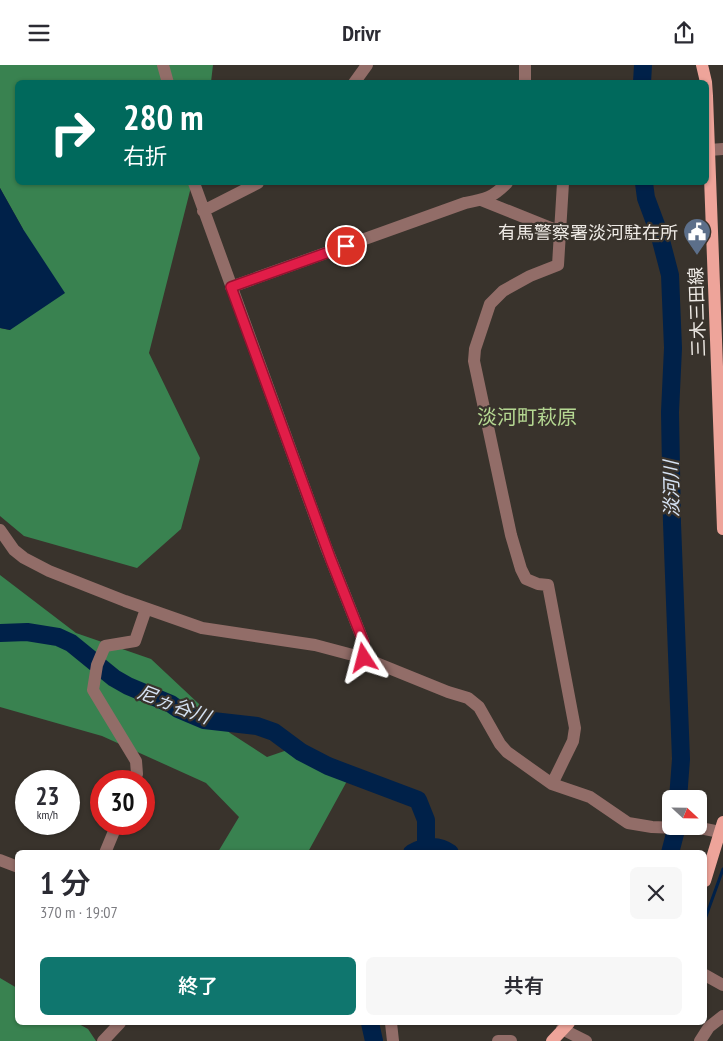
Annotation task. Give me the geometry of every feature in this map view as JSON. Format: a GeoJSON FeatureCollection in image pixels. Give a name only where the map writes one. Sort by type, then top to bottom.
{"type":"FeatureCollection","features":[{"type":"Feature","properties":{"kind":"main road","name":"三木三田線"},"geometry":{"type":"LineString","coordinates":[[702,65],[706,80]]}},
{"type":"Feature","properties":{"kind":"main road","name":"三木三田線"},"geometry":{"type":"LineString","coordinates":[[709,150],[723,529]]}},
{"type":"Feature","properties":{"kind":"main road"},"geometry":{"type":"LineString","coordinates":[[707,875],[722,827]]}},
{"type":"Feature","properties":{"kind":"main road"},"geometry":{"type":"LineString","coordinates":[[552,1041],[566,1026]]}},
{"type":"Feature","properties":{"kind":"street"},"geometry":{"type":"LineString","coordinates":[[163,65],[167,80]]}},
{"type":"Feature","properties":{"kind":"street"},"geometry":{"type":"LineString","coordinates":[[356,80],[368,65]]}},
{"type":"Feature","properties":{"kind":"street"},"geometry":{"type":"LineString","coordinates":[[525,65],[525,80]]}},
{"type":"Feature","properties":{"kind":"street"},"geometry":{"type":"LineString","coordinates":[[709,150],[723,149]]}},
{"type":"Feature","properties":{"kind":"street"},"geometry":{"type":"LineString","coordinates":[[195,185],[331,560],[364,643],[364,658]]}},
{"type":"Feature","properties":{"kind":"street"},"geometry":{"type":"LineString","coordinates":[[203,211],[254,185]]}},
{"type":"Feature","properties":{"kind":"street"},"geometry":{"type":"LineString","coordinates":[[231,287],[465,203],[494,196],[506,185]]}},
{"type":"Feature","properties":{"kind":"street"},"geometry":{"type":"LineString","coordinates":[[552,784],[574,737],[573,711],[548,585],[538,584],[526,579],[521,569],[511,535],[474,361],[475,349],[490,304],[503,291],[530,276],[558,265],[563,185]]}},
{"type":"Feature","properties":{"kind":"street"},"geometry":{"type":"LineString","coordinates":[[481,200],[561,232]]}},
{"type":"Feature","properties":{"kind":"street"},"geometry":{"type":"LineString","coordinates":[[0,530],[14,550],[24,558],[49,571],[146,609],[202,628],[315,645],[364,658],[471,700],[479,707],[503,748],[552,784],[590,797],[628,823],[659,828],[705,829],[722,827]]}},
{"type":"Feature","properties":{"kind":"street"},"geometry":{"type":"LineString","coordinates":[[137,770],[136,761],[93,690],[97,665],[105,646],[135,641],[146,609]]}},
{"type":"Feature","properties":{"kind":"street"},"geometry":{"type":"LineString","coordinates":[[106,850],[112,835]]}},
{"type":"Feature","properties":{"kind":"street"},"geometry":{"type":"LineString","coordinates":[[0,859],[15,866]]}},
{"type":"Feature","properties":{"kind":"street"},"geometry":{"type":"LineString","coordinates":[[707,976],[723,985]]}},
{"type":"Feature","properties":{"kind":"street"},"geometry":{"type":"LineString","coordinates":[[700,1041],[709,1027],[723,1017]]}},
{"type":"Feature","properties":{"kind":"street"},"geometry":{"type":"LineString","coordinates":[[104,1041],[118,1025]]}},
{"type":"Feature","properties":{"kind":"street"},"geometry":{"type":"LineString","coordinates":[[392,1025],[393,1041]]}},
{"type":"Feature","properties":{"kind":"street"},"geometry":{"type":"LineString","coordinates":[[566,1026],[586,1041]]}},
{"type":"Feature","properties":{"kind":"street"},"geometry":{"type":"LineString","coordinates":[[498,1041],[511,1041]]}},
{"type":"Feature","properties":{"kind":"green space"},"geometry":{"type":"Polygon","coordinates":[[[0,65],[213,65],[211,80],[15,80],[15,185],[191,185],[149,353],[200,458],[181,529],[137,568],[24,536],[0,516],[0,328],[10,330],[23,229],[0,188],[0,65]]]}},
{"type":"Feature","properties":{"kind":"green space"},"geometry":{"type":"Polygon","coordinates":[[[0,575],[76,633],[151,659],[230,733],[267,757],[302,745],[347,781],[309,850],[219,850],[239,817],[206,783],[102,736],[0,707],[0,575]]]}},
{"type":"Feature","properties":{"kind":"green space"},"geometry":{"type":"Polygon","coordinates":[[[0,978],[15,987],[15,1025],[81,1025],[88,1029],[96,1041],[0,1041],[0,978]]]}},
{"type":"Feature","properties":{"kind":"water"},"geometry":{"type":"Polygon","coordinates":[[[0,188],[23,229],[65,293],[10,330],[0,328],[0,188]]]}},
{"type":"Feature","properties":{"kind":"waterway","name":"淡河川"},"geometry":{"type":"LineString","coordinates":[[642,80],[643,65]]}},
{"type":"Feature","properties":{"kind":"waterway","name":"淡河川"},"geometry":{"type":"LineString","coordinates":[[644,185],[646,198],[659,233],[670,275],[673,348],[670,412],[672,523],[681,759],[679,790]]}},
{"type":"Feature","properties":{"kind":"waterway","name":"尼ヵ谷川"},"geometry":{"type":"LineString","coordinates":[[0,633],[27,632],[58,637],[71,643],[114,678],[178,709],[204,720],[257,726],[274,732],[301,752],[328,766],[418,800],[426,820],[426,847]]}},
{"type":"Feature","properties":{"kind":"waterway","name":"淡河川"},"geometry":{"type":"LineString","coordinates":[[671,850],[675,835]]}},
{"type":"Feature","properties":{"kind":"waterway","name":"淡河川"},"geometry":{"type":"LineString","coordinates":[[419,850],[431,847],[445,850]]}},
{"type":"Feature","properties":{"kind":"waterway"},"geometry":{"type":"LineString","coordinates":[[707,913],[723,869]]}},
{"type":"Feature","properties":{"kind":"waterway","name":"淡河川"},"geometry":{"type":"LineString","coordinates":[[370,1025],[374,1041]]}},
{"type":"Feature","properties":{"kind":"place","name":"有馬警察署淡河駐在所"},"geometry":{"type":"Point","coordinates":[697,256]}},
{"type":"Feature","properties":{"kind":"district","name":"淡河町萩原"},"geometry":{"type":"Point","coordinates":[527,417]}},
{"type":"Feature","properties":{"kind":"route"},"geometry":{"type":"LineString","coordinates":[[346,246],[231,287],[326,547],[364,643],[364,658]]}}]}
